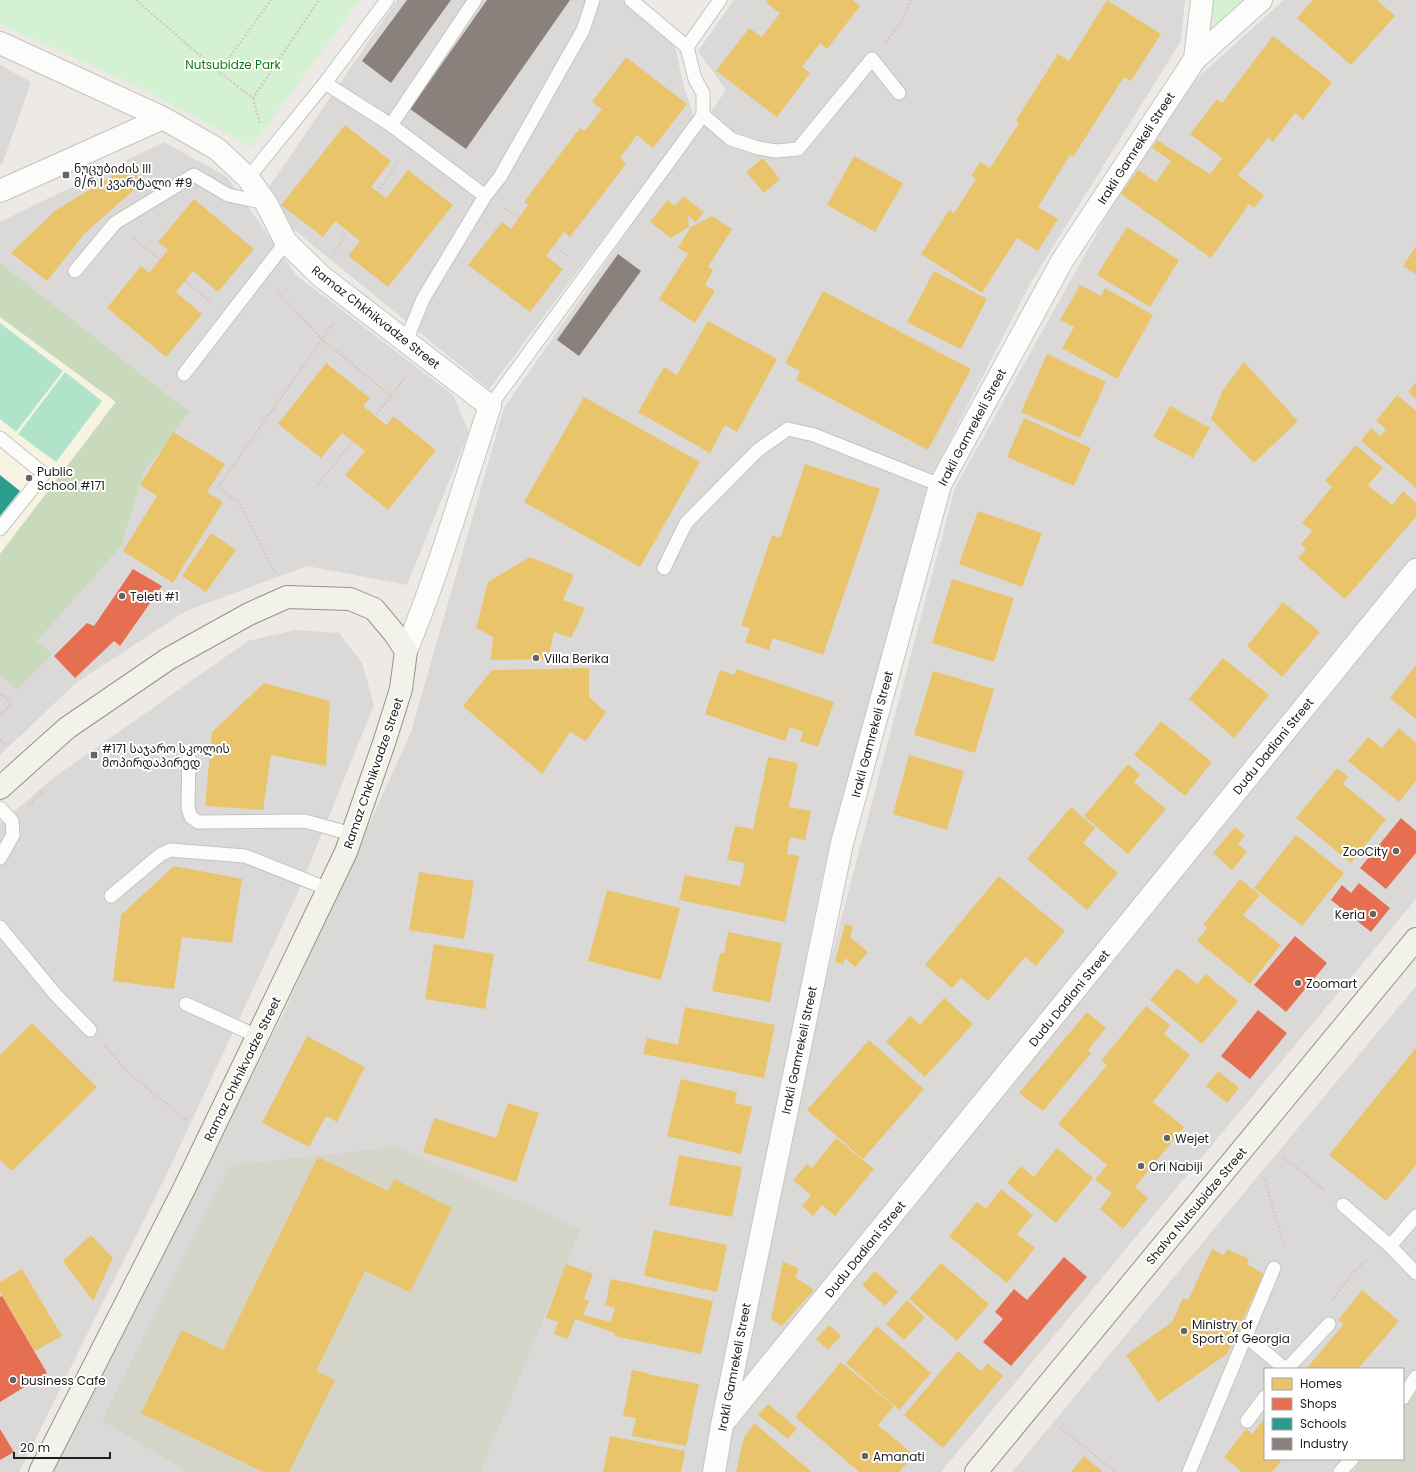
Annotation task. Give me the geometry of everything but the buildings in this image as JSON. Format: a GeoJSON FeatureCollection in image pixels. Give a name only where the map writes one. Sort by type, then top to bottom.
{"type":"FeatureCollection","features":[{"type":"Feature","properties":{"kind":"street","name":"Irakli Gamrekeli Street"},"geometry":{"type":"LineString","coordinates":[[1194,59],[1202,0]]}},
{"type":"Feature","properties":{"kind":"street","name":"Irakli Gamrekeli Street"},"geometry":{"type":"LineString","coordinates":[[714,1472],[722,1425],[842,843],[940,485],[1062,261],[1194,59],[1261,0]]}},
{"type":"Feature","properties":{"kind":"street","name":"Ramaz Chkhikvadze Street"},"geometry":{"type":"LineString","coordinates":[[0,43],[163,118],[217,149],[248,178],[266,203],[286,242],[322,277],[490,406],[431,584],[406,651],[401,689],[346,852],[183,1191],[40,1472]]}},
{"type":"Feature","properties":{"kind":"street"},"geometry":{"type":"LineString","coordinates":[[0,190],[163,118]]}},
{"type":"Feature","properties":{"kind":"street","name":"Dudu Dadiani Street"},"geometry":{"type":"LineString","coordinates":[[722,1425],[1416,570]]}},
{"type":"Feature","properties":{"kind":"street"},"geometry":{"type":"LineString","coordinates":[[0,788],[67,728],[168,659],[248,614],[287,597],[350,599],[374,609],[395,634],[406,651]]}},
{"type":"Feature","properties":{"kind":"street","name":"Shalva Nutsubidze Street"},"geometry":{"type":"LineString","coordinates":[[976,1472],[1416,939]]}},
{"type":"Feature","properties":{"kind":"lane"},"geometry":{"type":"LineString","coordinates":[[248,178],[325,82],[387,0]]}},
{"type":"Feature","properties":{"kind":"lane"},"geometry":{"type":"LineString","coordinates":[[391,125],[475,0]]}},
{"type":"Feature","properties":{"kind":"lane"},"geometry":{"type":"LineString","coordinates":[[406,341],[423,299],[485,196],[500,177],[583,30],[593,0]]}},
{"type":"Feature","properties":{"kind":"lane"},"geometry":{"type":"LineString","coordinates":[[490,406],[703,115],[703,93],[695,79],[687,46],[631,0]]}},
{"type":"Feature","properties":{"kind":"lane"},"geometry":{"type":"LineString","coordinates":[[687,46],[720,0]]}},
{"type":"Feature","properties":{"kind":"lane"},"geometry":{"type":"LineString","coordinates":[[703,115],[731,138],[738,141],[758,148],[776,151],[798,149],[872,59],[899,93]]}},
{"type":"Feature","properties":{"kind":"lane"},"geometry":{"type":"LineString","coordinates":[[325,82],[391,125],[485,196]]}},
{"type":"Feature","properties":{"kind":"lane"},"geometry":{"type":"LineString","coordinates":[[75,271],[115,223],[194,175],[228,194],[266,203]]}},
{"type":"Feature","properties":{"kind":"lane"},"geometry":{"type":"LineString","coordinates":[[184,374],[286,242]]}},
{"type":"Feature","properties":{"kind":"lane"},"geometry":{"type":"LineString","coordinates":[[664,568],[686,524],[758,450],[788,429],[814,435],[940,485]]}},
{"type":"Feature","properties":{"kind":"lane"},"geometry":{"type":"LineString","coordinates":[[0,438],[44,474],[0,529]]}},
{"type":"Feature","properties":{"kind":"lane"},"geometry":{"type":"LineString","coordinates":[[189,751],[188,808],[191,817],[198,822],[305,821],[352,834]]}},
{"type":"Feature","properties":{"kind":"lane"},"geometry":{"type":"LineString","coordinates":[[0,808],[12,821],[13,835],[0,858]]}},
{"type":"Feature","properties":{"kind":"lane"},"geometry":{"type":"LineString","coordinates":[[111,896],[160,855],[170,850],[245,856],[328,889]]}},
{"type":"Feature","properties":{"kind":"lane"},"geometry":{"type":"LineString","coordinates":[[0,927],[55,994],[90,1030]]}},
{"type":"Feature","properties":{"kind":"lane"},"geometry":{"type":"LineString","coordinates":[[186,1004],[257,1036]]}},
{"type":"Feature","properties":{"kind":"lane"},"geometry":{"type":"LineString","coordinates":[[1343,1205],[1390,1246],[1416,1273]]}},
{"type":"Feature","properties":{"kind":"lane"},"geometry":{"type":"LineString","coordinates":[[1390,1246],[1416,1216]]}},
{"type":"Feature","properties":{"kind":"lane"},"geometry":{"type":"LineString","coordinates":[[1189,1472],[1274,1268]]}},
{"type":"Feature","properties":{"kind":"lane"},"geometry":{"type":"LineString","coordinates":[[1287,1368],[1329,1324]]}},
{"type":"Feature","properties":{"kind":"lane"},"geometry":{"type":"LineString","coordinates":[[1246,1336],[1285,1368]]}},
{"type":"Feature","properties":{"kind":"lane"},"geometry":{"type":"LineString","coordinates":[[1404,1396],[1416,1377]]}},
{"type":"Feature","properties":{"kind":"lane"},"geometry":{"type":"LineString","coordinates":[[1247,1421],[1264,1399]]}},
{"type":"Feature","properties":{"kind":"lane"},"geometry":{"type":"LineString","coordinates":[[1340,1472],[1351,1460]]}},
{"type":"Feature","properties":{"kind":"path"},"geometry":{"type":"LineString","coordinates":[[136,0],[219,72],[253,98],[319,0]]}},
{"type":"Feature","properties":{"kind":"path"},"geometry":{"type":"LineString","coordinates":[[219,72],[271,0]]}},
{"type":"Feature","properties":{"kind":"path"},"geometry":{"type":"LineString","coordinates":[[902,22],[911,0]]}},
{"type":"Feature","properties":{"kind":"path"},"geometry":{"type":"LineString","coordinates":[[378,192],[404,154],[391,125]]}},
{"type":"Feature","properties":{"kind":"path"},"geometry":{"type":"LineString","coordinates":[[115,223],[160,260]]}},
{"type":"Feature","properties":{"kind":"path"},"geometry":{"type":"LineString","coordinates":[[186,281],[228,316]]}},
{"type":"Feature","properties":{"kind":"path"},"geometry":{"type":"LineString","coordinates":[[278,294],[323,340],[391,396],[375,416]]}},
{"type":"Feature","properties":{"kind":"path"},"geometry":{"type":"LineString","coordinates":[[287,597],[239,502],[218,487],[323,340],[350,299]]}},
{"type":"Feature","properties":{"kind":"path"},"geometry":{"type":"LineString","coordinates":[[318,484],[353,441]]}},
{"type":"Feature","properties":{"kind":"path"},"geometry":{"type":"LineString","coordinates":[[0,695],[4,695],[10,701],[10,706],[0,715]]}},
{"type":"Feature","properties":{"kind":"path"},"geometry":{"type":"LineString","coordinates":[[90,1030],[127,1071],[187,1121]]}},
{"type":"Feature","properties":{"kind":"path"},"geometry":{"type":"LineString","coordinates":[[1283,1157],[1343,1205]]}},
{"type":"Feature","properties":{"kind":"path"},"geometry":{"type":"LineString","coordinates":[[1264,1180],[1286,1256],[1274,1268]]}},
{"type":"Feature","properties":{"kind":"path"},"geometry":{"type":"LineString","coordinates":[[1329,1324],[1327,1309],[1340,1289],[1362,1264],[1390,1246]]}},
{"type":"Feature","properties":{"kind":"path"},"geometry":{"type":"LineString","coordinates":[[1060,1427],[1115,1472]]}},
{"type":"Feature","properties":{"kind":"shaded area"},"geometry":{"type":"Polygon","coordinates":[[[397,0],[621,0],[675,47],[684,87],[694,117],[489,389],[287,224],[269,187],[397,0]]]}},
{"type":"Feature","properties":{"kind":"shaded area"},"geometry":{"type":"Polygon","coordinates":[[[734,0],[1185,0],[1181,41],[1031,282],[931,477],[821,882],[706,1472],[52,1472],[285,1010],[411,732],[504,408],[726,90],[698,51],[734,0]]]}},
{"type":"Feature","properties":{"kind":"shaded area"},"geometry":{"type":"Polygon","coordinates":[[[1284,0],[1416,0],[1416,899],[941,1472],[722,1472],[823,988],[955,488],[1116,199],[1191,84],[1284,0]]]}},
{"type":"Feature","properties":{"kind":"shaded area"},"geometry":{"type":"Polygon","coordinates":[[[0,65],[31,82],[3,162],[0,164],[0,65]]]}},
{"type":"Feature","properties":{"kind":"shaded area"},"geometry":{"type":"Polygon","coordinates":[[[164,142],[227,177],[296,275],[453,395],[469,432],[407,585],[307,566],[186,611],[76,683],[0,755],[0,554],[116,402],[0,317],[0,222],[164,142]]]}},
{"type":"Feature","properties":{"kind":"shaded area","name":"Public School #171"},"geometry":{"type":"Polygon","coordinates":[[[0,317],[116,402],[0,554],[0,317]]]}},
{"type":"Feature","properties":{"kind":"shaded area"},"geometry":{"type":"Polygon","coordinates":[[[295,630],[339,633],[362,663],[374,705],[300,888],[173,1161],[19,1472],[0,1472],[0,823],[56,776],[248,641],[295,630]]]}},
{"type":"Feature","properties":{"kind":"shaded area"},"geometry":{"type":"Polygon","coordinates":[[[1416,857],[1416,892],[1405,905],[1388,891],[1416,857]]]}},
{"type":"Feature","properties":{"kind":"shaded area"},"geometry":{"type":"Polygon","coordinates":[[[1416,986],[1416,1472],[1012,1472],[1416,986]]]}},
{"type":"Feature","properties":{"kind":"shaded area"},"geometry":{"type":"Polygon","coordinates":[[[397,1147],[581,1229],[480,1472],[187,1472],[102,1420],[231,1165],[397,1147]]]}},
{"type":"Feature","properties":{"kind":"shaded area"},"geometry":{"type":"Polygon","coordinates":[[[1416,1393],[1416,1472],[1352,1472],[1362,1460],[1404,1460],[1404,1408],[1416,1393]]]}},
{"type":"Feature","properties":{"kind":"green space","name":"Nutsubidze Park"},"geometry":{"type":"Polygon","coordinates":[[[0,0],[360,0],[251,147],[143,89],[0,24],[0,0]]]}},
{"type":"Feature","properties":{"kind":"green space"},"geometry":{"type":"Polygon","coordinates":[[[1212,0],[1242,0],[1219,23],[1209,18],[1212,0]]]}},
{"type":"Feature","properties":{"kind":"green space"},"geometry":{"type":"Polygon","coordinates":[[[0,263],[189,412],[144,472],[121,546],[37,641],[52,654],[17,690],[0,674],[0,554],[116,402],[0,317],[0,263]]]}},
{"type":"Feature","properties":{"kind":"green space"},"geometry":{"type":"Polygon","coordinates":[[[0,323],[63,371],[16,432],[0,419],[0,323]]]}},
{"type":"Feature","properties":{"kind":"green space"},"geometry":{"type":"Polygon","coordinates":[[[65,372],[102,401],[56,462],[18,434],[65,372]]]}},
{"type":"Feature","properties":{"kind":"place","name":"ნუცუბიძის III მ/რ I კვარტალი #9"},"geometry":{"type":"Point","coordinates":[66,175]}},
{"type":"Feature","properties":{"kind":"place","name":"Public School #171"},"geometry":{"type":"Point","coordinates":[29,478]}},
{"type":"Feature","properties":{"kind":"place","name":"Teleti #1"},"geometry":{"type":"Point","coordinates":[122,596]}},
{"type":"Feature","properties":{"kind":"place","name":"Villa Berika"},"geometry":{"type":"Point","coordinates":[536,658]}},
{"type":"Feature","properties":{"kind":"place","name":"#171 საჯარო სკოლის მოპირდაპირედ"},"geometry":{"type":"Point","coordinates":[94,755]}},
{"type":"Feature","properties":{"kind":"place","name":"ZooCity"},"geometry":{"type":"Point","coordinates":[1396,851]}},
{"type":"Feature","properties":{"kind":"place","name":"Keria"},"geometry":{"type":"Point","coordinates":[1373,914]}},
{"type":"Feature","properties":{"kind":"place","name":"Zoomart"},"geometry":{"type":"Point","coordinates":[1298,983]}},
{"type":"Feature","properties":{"kind":"place","name":"Wejet"},"geometry":{"type":"Point","coordinates":[1167,1138]}},
{"type":"Feature","properties":{"kind":"place","name":"Ori Nabiji"},"geometry":{"type":"Point","coordinates":[1141,1166]}},
{"type":"Feature","properties":{"kind":"place","name":"Ministry of Sport of Georgia"},"geometry":{"type":"Point","coordinates":[1184,1331]}},
{"type":"Feature","properties":{"kind":"place","name":"business Cafe"},"geometry":{"type":"Point","coordinates":[13,1380]}},
{"type":"Feature","properties":{"kind":"place","name":"Amanati"},"geometry":{"type":"Point","coordinates":[865,1456]}}]}
